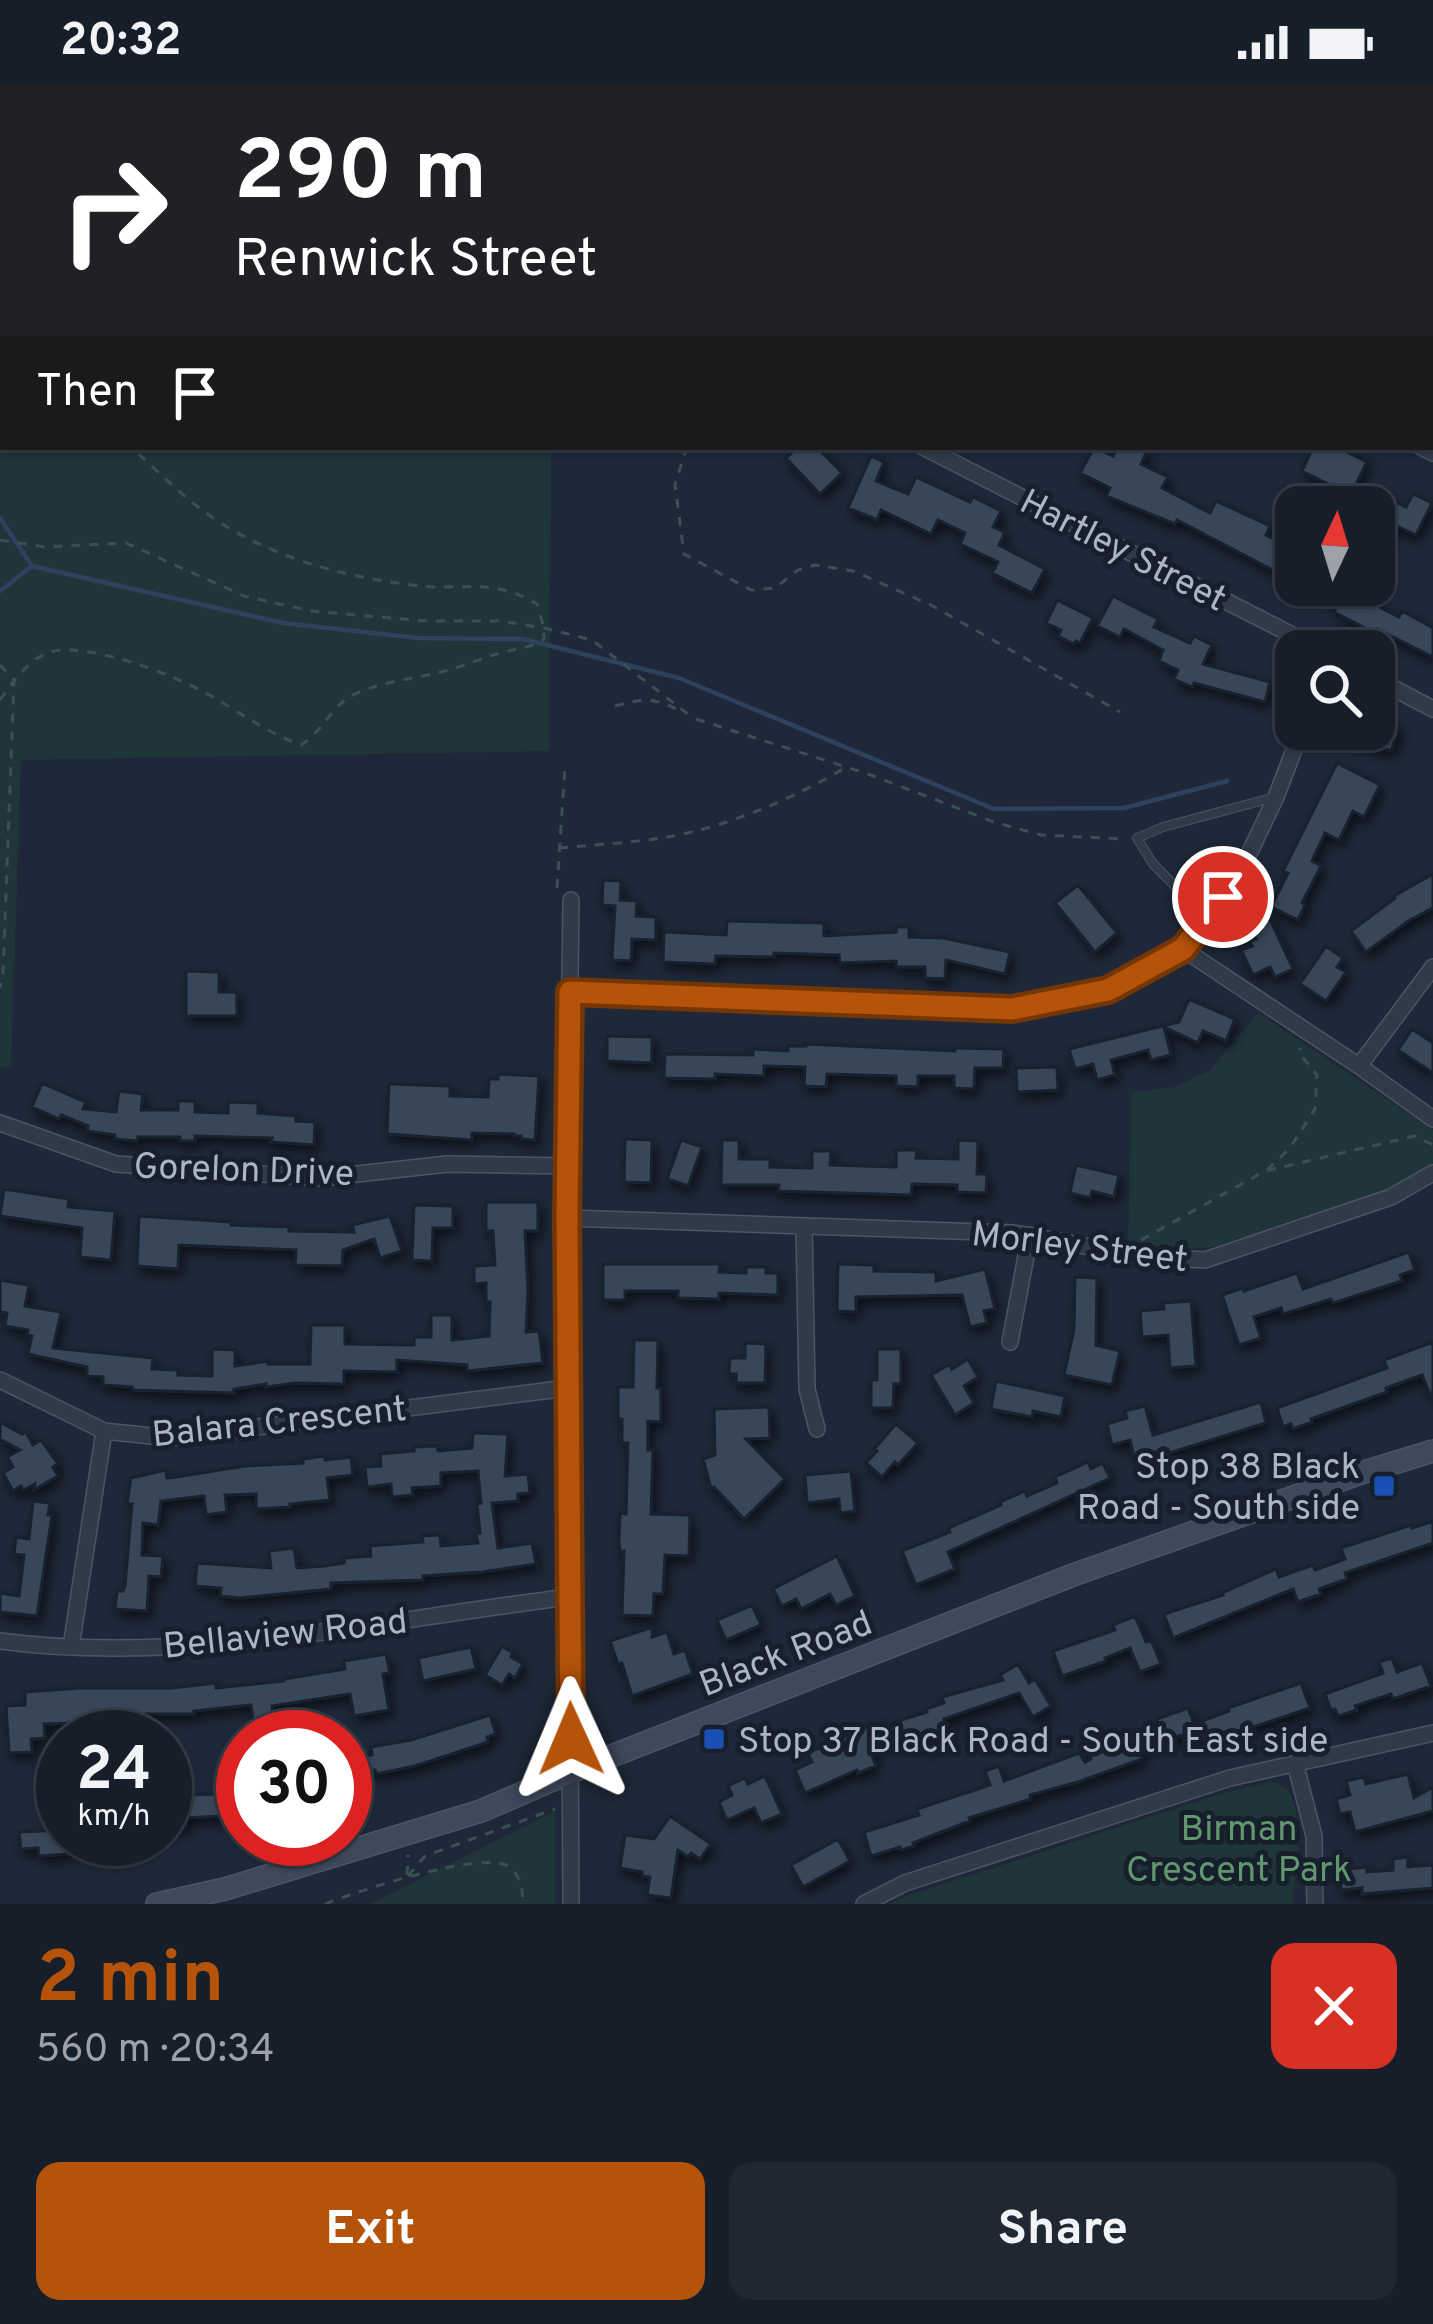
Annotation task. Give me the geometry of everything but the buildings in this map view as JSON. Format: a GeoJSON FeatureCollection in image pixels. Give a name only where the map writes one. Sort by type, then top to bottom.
{"type":"FeatureCollection","features":[{"type":"Feature","properties":{"kind":"main road","name":"Black Road"},"geometry":{"type":"LineString","coordinates":[[158,1904],[481,1811],[1073,1575],[1433,1450]]}},
{"type":"Feature","properties":{"kind":"street","name":"Hartley Street"},"geometry":{"type":"LineString","coordinates":[[929,450],[1283,630]]}},
{"type":"Feature","properties":{"kind":"street"},"geometry":{"type":"LineString","coordinates":[[960,465],[968,450]]}},
{"type":"Feature","properties":{"kind":"street"},"geometry":{"type":"LineString","coordinates":[[1395,688],[1433,709]]}},
{"type":"Feature","properties":{"kind":"street"},"geometry":{"type":"LineString","coordinates":[[570,992],[1012,1009],[1108,990],[1183,949],[1208,918],[1238,877],[1294,750]]}},
{"type":"Feature","properties":{"kind":"street"},"geometry":{"type":"LineString","coordinates":[[571,900],[567,1217],[572,1904]]}},
{"type":"Feature","properties":{"kind":"street"},"geometry":{"type":"LineString","coordinates":[[1183,949],[1433,1119]]}},
{"type":"Feature","properties":{"kind":"street"},"geometry":{"type":"LineString","coordinates":[[1358,1066],[1433,967]]}},
{"type":"Feature","properties":{"kind":"street","name":"Gorelon Drive"},"geometry":{"type":"LineString","coordinates":[[0,1123],[116,1164],[321,1178],[447,1164],[568,1166]]}},
{"type":"Feature","properties":{"kind":"street","name":"Morley Street"},"geometry":{"type":"LineString","coordinates":[[567,1217],[1030,1235],[1117,1253],[1205,1260],[1391,1197],[1433,1173]]}},
{"type":"Feature","properties":{"kind":"street"},"geometry":{"type":"LineString","coordinates":[[804,1226],[807,1389],[817,1429]]}},
{"type":"Feature","properties":{"kind":"street"},"geometry":{"type":"LineString","coordinates":[[1010,1342],[1030,1235]]}},
{"type":"Feature","properties":{"kind":"street","name":"Balara Crescent"},"geometry":{"type":"LineString","coordinates":[[0,1380],[104,1431],[170,1438],[568,1388]]}},
{"type":"Feature","properties":{"kind":"street"},"geometry":{"type":"LineString","coordinates":[[71,1647],[104,1431]]}},
{"type":"Feature","properties":{"kind":"street","name":"Bellaview Road"},"geometry":{"type":"LineString","coordinates":[[0,1641],[129,1648],[288,1637],[570,1597]]}},
{"type":"Feature","properties":{"kind":"street"},"geometry":{"type":"LineString","coordinates":[[864,1904],[905,1883],[1230,1778],[1433,1733]]}},
{"type":"Feature","properties":{"kind":"street"},"geometry":{"type":"LineString","coordinates":[[1295,1763],[1314,1836],[1315,1904]]}},
{"type":"Feature","properties":{"kind":"lane"},"geometry":{"type":"LineString","coordinates":[[1208,918],[1153,864],[1137,838],[1276,797]]}},
{"type":"Feature","properties":{"kind":"path"},"geometry":{"type":"LineString","coordinates":[[0,700],[40,656],[79,650],[120,658],[200,690],[274,736],[301,745],[315,737],[351,696],[505,651],[531,648],[544,639],[537,604],[515,591],[490,586],[417,586],[263,548],[205,512],[132,450]]}},
{"type":"Feature","properties":{"kind":"path"},"geometry":{"type":"LineString","coordinates":[[686,450],[675,484],[684,554],[751,590],[776,588],[798,570],[815,565],[853,572],[932,605],[1120,712]]}},
{"type":"Feature","properties":{"kind":"path"},"geometry":{"type":"LineString","coordinates":[[0,540],[45,547],[126,543],[244,596],[311,611],[501,621],[592,640],[693,718]]}},
{"type":"Feature","properties":{"kind":"path"},"geometry":{"type":"LineString","coordinates":[[0,665],[14,680],[0,988]]}},
{"type":"Feature","properties":{"kind":"path"},"geometry":{"type":"LineString","coordinates":[[616,706],[643,699],[663,702],[693,718],[1041,835],[1137,838]]}},
{"type":"Feature","properties":{"kind":"path"},"geometry":{"type":"LineString","coordinates":[[565,766],[557,893],[571,900]]}},
{"type":"Feature","properties":{"kind":"path"},"geometry":{"type":"LineString","coordinates":[[559,848],[665,838],[704,829],[805,792],[846,768]]}},
{"type":"Feature","properties":{"kind":"path"},"geometry":{"type":"LineString","coordinates":[[1117,1253],[1265,1172],[1290,1148],[1315,1109],[1317,1075],[1299,1053],[1302,1028]]}},
{"type":"Feature","properties":{"kind":"path"},"geometry":{"type":"LineString","coordinates":[[1265,1172],[1415,1136],[1433,1145]]}},
{"type":"Feature","properties":{"kind":"path"},"geometry":{"type":"LineString","coordinates":[[406,1877],[425,1856],[571,1803]]}},
{"type":"Feature","properties":{"kind":"path"},"geometry":{"type":"LineString","coordinates":[[406,1877],[408,1847]]}},
{"type":"Feature","properties":{"kind":"path"},"geometry":{"type":"LineString","coordinates":[[325,1904],[406,1877],[485,1861],[512,1869],[523,1891],[523,1904]]}},
{"type":"Feature","properties":{"kind":"green space"},"geometry":{"type":"Polygon","coordinates":[[[0,450],[551,450],[549,751],[21,760],[11,1067],[0,1067],[0,450]]]}},
{"type":"Feature","properties":{"kind":"green space"},"geometry":{"type":"Polygon","coordinates":[[[1258,1013],[1433,1130],[1433,1166],[1418,1178],[1381,1192],[1214,1247],[1128,1243],[1131,1092],[1175,1087],[1210,1070],[1258,1013]]]}},
{"type":"Feature","properties":{"kind":"green space","name":"Birman Crescent Park"},"geometry":{"type":"Polygon","coordinates":[[[1272,1782],[1287,1789],[1294,1802],[1293,1904],[889,1904],[1224,1793],[1272,1782]]]}},
{"type":"Feature","properties":{"kind":"green space"},"geometry":{"type":"Polygon","coordinates":[[[555,1811],[555,1904],[370,1904],[555,1811]]]}},
{"type":"Feature","properties":{"kind":"waterway"},"geometry":{"type":"LineString","coordinates":[[0,518],[32,566],[283,623],[418,638],[523,639],[679,678],[994,809],[1124,808],[1227,781]]}},
{"type":"Feature","properties":{"kind":"waterway"},"geometry":{"type":"LineString","coordinates":[[0,591],[32,566]]}},
{"type":"Feature","properties":{"kind":"place","name":"Stop 38 Black Road - South side"},"geometry":{"type":"Point","coordinates":[1384,1486]}},
{"type":"Feature","properties":{"kind":"place","name":"Stop 37 Black Road - South East side"},"geometry":{"type":"Point","coordinates":[714,1739]}},
{"type":"Feature","properties":{"kind":"route"},"geometry":{"type":"LineString","coordinates":[[571,1739],[570,992],[1012,1009],[1108,990],[1183,949],[1223,897]]}}]}
